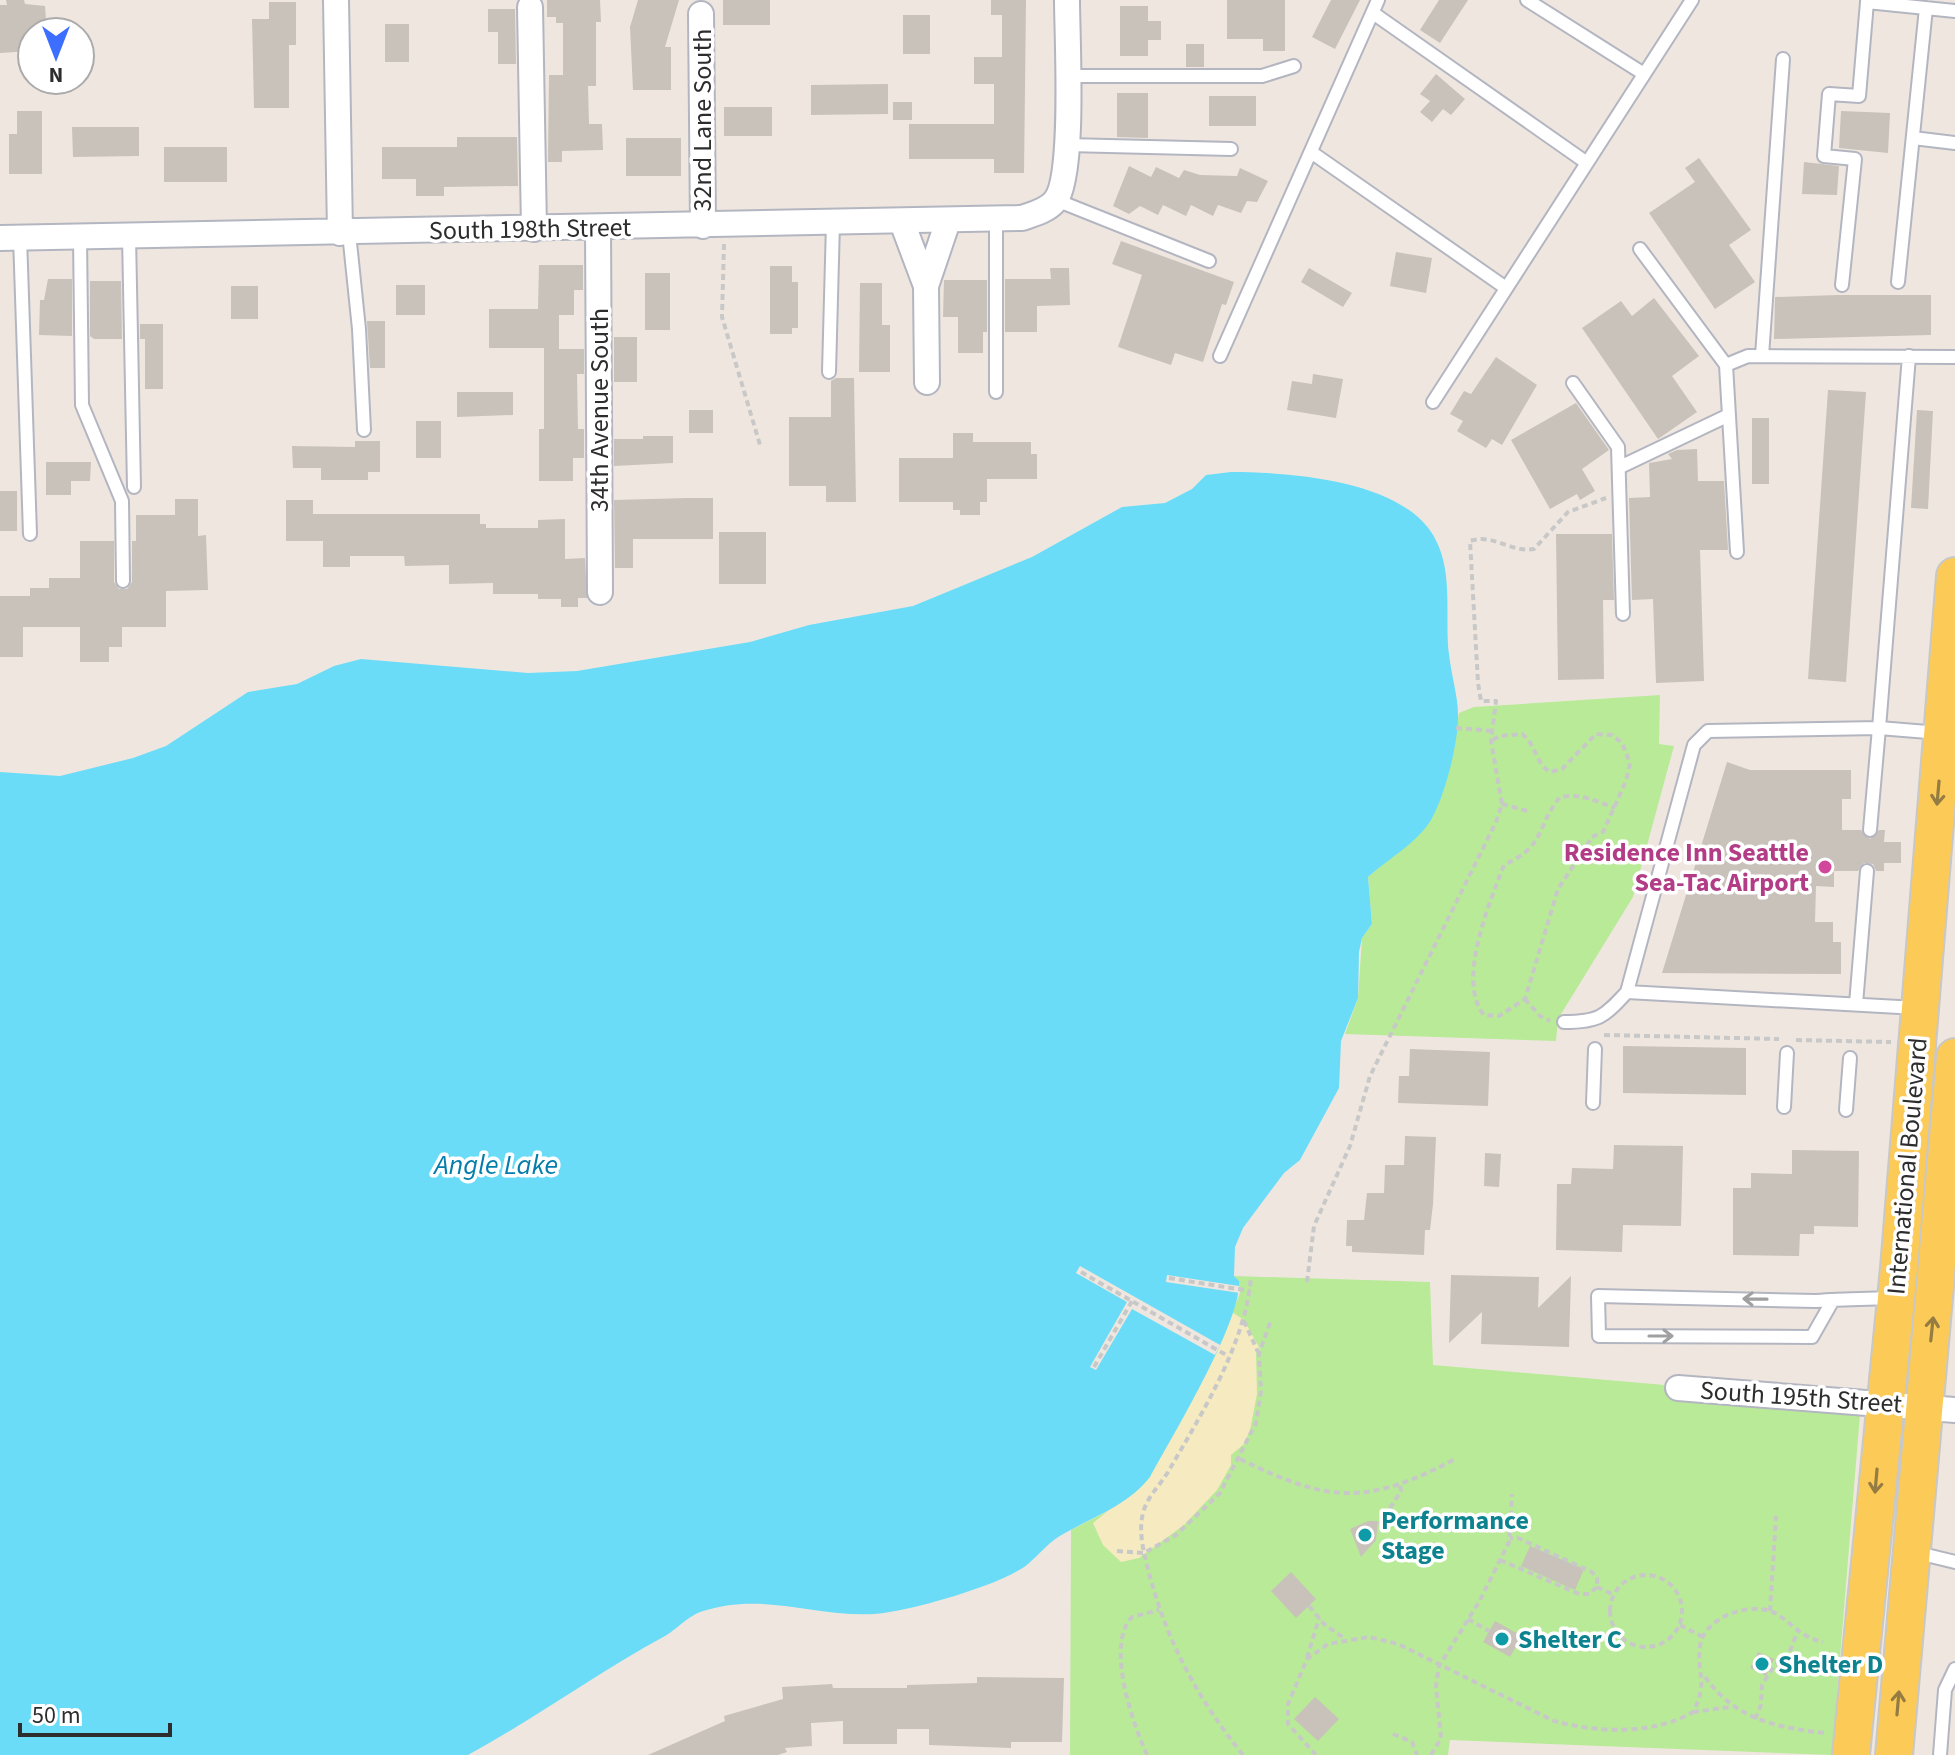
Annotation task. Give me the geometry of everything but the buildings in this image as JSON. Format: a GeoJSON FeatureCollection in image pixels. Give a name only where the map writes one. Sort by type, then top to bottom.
{"type":"FeatureCollection","features":[{"type":"Feature","properties":{"kind":"main road","name":"International Boulevard"},"geometry":{"type":"LineString","coordinates":[[1852,1745],[1883,1403],[1896,1298],[1920,1008],[1949,737],[1955,576]]}},
{"type":"Feature","properties":{"kind":"main road","name":"International Boulevard"},"geometry":{"type":"LineString","coordinates":[[1894,1755],[1911,1551],[1945,1413],[1955,1057]]}},
{"type":"Feature","properties":{"kind":"street"},"geometry":{"type":"LineString","coordinates":[[336,0],[344,233]]}},
{"type":"Feature","properties":{"kind":"street"},"geometry":{"type":"LineString","coordinates":[[1056,200],[1062,186],[1067,145],[1067,0]]}},
{"type":"Feature","properties":{"kind":"street"},"geometry":{"type":"LineString","coordinates":[[530,7],[534,229]]}},
{"type":"Feature","properties":{"kind":"street","name":"32nd Lane South"},"geometry":{"type":"LineString","coordinates":[[701,14],[714,225]]}},
{"type":"Feature","properties":{"kind":"street","name":"South 198th Street"},"geometry":{"type":"LineString","coordinates":[[10,238],[996,220],[1022,218],[1056,200]]}},
{"type":"Feature","properties":{"kind":"street"},"geometry":{"type":"LineString","coordinates":[[927,382],[926,286],[948,221]]}},
{"type":"Feature","properties":{"kind":"street"},"geometry":{"type":"LineString","coordinates":[[902,222],[926,286]]}},
{"type":"Feature","properties":{"kind":"street","name":"34th Avenue South"},"geometry":{"type":"LineString","coordinates":[[598,228],[600,592]]}},
{"type":"Feature","properties":{"kind":"street","name":"South 195th Street"},"geometry":{"type":"LineString","coordinates":[[1678,1388],[1883,1403],[1945,1413]]}},
{"type":"Feature","properties":{"kind":"lane"},"geometry":{"type":"LineString","coordinates":[[1220,356],[1378,0]]}},
{"type":"Feature","properties":{"kind":"lane"},"geometry":{"type":"LineString","coordinates":[[1527,0],[1644,74]]}},
{"type":"Feature","properties":{"kind":"lane"},"geometry":{"type":"LineString","coordinates":[[1433,402],[1692,0]]}},
{"type":"Feature","properties":{"kind":"lane"},"geometry":{"type":"LineString","coordinates":[[1842,285],[1855,159],[1824,156],[1829,94],[1859,96],[1867,2],[1955,11]]}},
{"type":"Feature","properties":{"kind":"lane"},"geometry":{"type":"LineString","coordinates":[[1898,282],[1926,8]]}},
{"type":"Feature","properties":{"kind":"lane"},"geometry":{"type":"LineString","coordinates":[[1373,13],[1587,163]]}},
{"type":"Feature","properties":{"kind":"lane"},"geometry":{"type":"LineString","coordinates":[[1762,356],[1783,59]]}},
{"type":"Feature","properties":{"kind":"lane"},"geometry":{"type":"LineString","coordinates":[[1067,76],[1262,76],[1294,66]]}},
{"type":"Feature","properties":{"kind":"lane"},"geometry":{"type":"LineString","coordinates":[[1913,138],[1955,143]]}},
{"type":"Feature","properties":{"kind":"lane"},"geometry":{"type":"LineString","coordinates":[[1067,145],[1231,149]]}},
{"type":"Feature","properties":{"kind":"lane"},"geometry":{"type":"LineString","coordinates":[[1311,152],[1506,288]]}},
{"type":"Feature","properties":{"kind":"lane"},"geometry":{"type":"LineString","coordinates":[[1056,200],[1209,261]]}},
{"type":"Feature","properties":{"kind":"lane"},"geometry":{"type":"LineString","coordinates":[[996,220],[996,392]]}},
{"type":"Feature","properties":{"kind":"lane"},"geometry":{"type":"LineString","coordinates":[[829,372],[833,223]]}},
{"type":"Feature","properties":{"kind":"lane"},"geometry":{"type":"LineString","coordinates":[[344,233],[359,329],[364,430]]}},
{"type":"Feature","properties":{"kind":"lane"},"geometry":{"type":"LineString","coordinates":[[129,236],[134,487]]}},
{"type":"Feature","properties":{"kind":"lane"},"geometry":{"type":"LineString","coordinates":[[80,237],[82,405],[122,501],[123,581]]}},
{"type":"Feature","properties":{"kind":"lane"},"geometry":{"type":"LineString","coordinates":[[10,238],[30,534]]}},
{"type":"Feature","properties":{"kind":"lane"},"geometry":{"type":"LineString","coordinates":[[1640,249],[1726,365],[1737,552]]}},
{"type":"Feature","properties":{"kind":"lane"},"geometry":{"type":"LineString","coordinates":[[1726,365],[1741,357],[1762,356],[1955,357]]}},
{"type":"Feature","properties":{"kind":"lane"},"geometry":{"type":"LineString","coordinates":[[1870,830],[1909,356]]}},
{"type":"Feature","properties":{"kind":"lane"},"geometry":{"type":"LineString","coordinates":[[1573,383],[1618,447],[1623,614]]}},
{"type":"Feature","properties":{"kind":"lane"},"geometry":{"type":"LineString","coordinates":[[1620,467],[1729,415]]}},
{"type":"Feature","properties":{"kind":"lane"},"geometry":{"type":"LineString","coordinates":[[1558,1025],[1603,1017],[1627,992],[1694,745],[1708,731],[1879,728],[1949,737]]}},
{"type":"Feature","properties":{"kind":"lane"},"geometry":{"type":"LineString","coordinates":[[1856,1004],[1867,871]]}},
{"type":"Feature","properties":{"kind":"lane"},"geometry":{"type":"LineString","coordinates":[[1627,992],[1920,1008]]}},
{"type":"Feature","properties":{"kind":"lane"},"geometry":{"type":"LineString","coordinates":[[1593,1103],[1595,1049]]}},
{"type":"Feature","properties":{"kind":"lane"},"geometry":{"type":"LineString","coordinates":[[1784,1107],[1787,1053]]}},
{"type":"Feature","properties":{"kind":"lane"},"geometry":{"type":"LineString","coordinates":[[1846,1110],[1850,1058]]}},
{"type":"Feature","properties":{"kind":"lane"},"geometry":{"type":"LineString","coordinates":[[1833,1300],[1812,1337],[1599,1336],[1598,1296],[1833,1300],[1896,1298]]}},
{"type":"Feature","properties":{"kind":"lane"},"geometry":{"type":"LineString","coordinates":[[1911,1551],[1955,1562]]}},
{"type":"Feature","properties":{"kind":"lane"},"geometry":{"type":"LineString","coordinates":[[1940,1755],[1945,1690],[1955,1669]]}},
{"type":"Feature","properties":{"kind":"path"},"geometry":{"type":"LineString","coordinates":[[714,225],[722,317],[760,445]]}},
{"type":"Feature","properties":{"kind":"path"},"geometry":{"type":"LineString","coordinates":[[1307,1282],[1314,1226],[1350,1146],[1370,1076],[1502,804],[1491,741],[1496,701],[1481,701],[1478,683],[1476,591],[1470,541],[1489,538],[1515,550],[1534,549],[1568,512],[1620,493]]}},
{"type":"Feature","properties":{"kind":"path"},"geometry":{"type":"LineString","coordinates":[[1456,728],[1493,731]]}},
{"type":"Feature","properties":{"kind":"path"},"geometry":{"type":"LineString","coordinates":[[1491,741],[1499,736],[1522,734],[1529,739],[1541,767],[1550,772],[1562,769],[1596,734],[1612,735],[1622,743],[1630,763],[1615,808],[1603,832],[1592,837],[1558,889],[1525,999],[1499,1016],[1484,1015],[1475,1005],[1473,978],[1489,904],[1504,865],[1526,855],[1541,836],[1560,797],[1570,795],[1615,808]]}},
{"type":"Feature","properties":{"kind":"path"},"geometry":{"type":"LineString","coordinates":[[1502,804],[1531,812]]}},
{"type":"Feature","properties":{"kind":"path"},"geometry":{"type":"LineString","coordinates":[[1525,999],[1558,1025]]}},
{"type":"Feature","properties":{"kind":"path"},"geometry":{"type":"LineString","coordinates":[[1593,1035],[1897,1042]]}},
{"type":"Feature","properties":{"kind":"path"},"geometry":{"type":"LineString","coordinates":[[1081,1272],[1229,1357]]}},
{"type":"Feature","properties":{"kind":"path"},"geometry":{"type":"LineString","coordinates":[[1243,1755],[1195,1689],[1159,1610],[1144,1553],[1143,1513],[1229,1357],[1244,1321],[1251,1277]]}},
{"type":"Feature","properties":{"kind":"path"},"geometry":{"type":"LineString","coordinates":[[1169,1278],[1250,1291]]}},
{"type":"Feature","properties":{"kind":"path"},"geometry":{"type":"LineString","coordinates":[[1094,1367],[1132,1301]]}},
{"type":"Feature","properties":{"kind":"path"},"geometry":{"type":"LineString","coordinates":[[1117,1551],[1144,1553],[1201,1515],[1220,1493],[1250,1439],[1259,1406],[1259,1354],[1271,1320]]}},
{"type":"Feature","properties":{"kind":"path"},"geometry":{"type":"LineString","coordinates":[[1244,1321],[1259,1354]]}},
{"type":"Feature","properties":{"kind":"path"},"geometry":{"type":"LineString","coordinates":[[1240,1459],[1297,1486],[1319,1492],[1358,1492],[1400,1485],[1457,1458]]}},
{"type":"Feature","properties":{"kind":"path"},"geometry":{"type":"LineString","coordinates":[[1379,1525],[1401,1491],[1400,1485]]}},
{"type":"Feature","properties":{"kind":"path"},"geometry":{"type":"LineString","coordinates":[[1431,1755],[1441,1738],[1436,1686],[1439,1666],[1500,1560],[1509,1538],[1512,1494]]}},
{"type":"Feature","properties":{"kind":"path"},"geometry":{"type":"LineString","coordinates":[[1770,1611],[1776,1516]]}},
{"type":"Feature","properties":{"kind":"path"},"geometry":{"type":"LineString","coordinates":[[1500,1560],[1579,1594],[1589,1594],[1597,1587],[1597,1578],[1592,1572],[1518,1538],[1509,1538]]}},
{"type":"Feature","properties":{"kind":"path"},"geometry":{"type":"LineString","coordinates":[[1637,1576],[1661,1578],[1678,1594],[1682,1605],[1680,1625],[1662,1644],[1638,1647],[1627,1642],[1612,1623],[1610,1612],[1614,1595],[1626,1581],[1637,1576]]}},
{"type":"Feature","properties":{"kind":"path"},"geometry":{"type":"LineString","coordinates":[[1597,1587],[1614,1595]]}},
{"type":"Feature","properties":{"kind":"path"},"geometry":{"type":"LineString","coordinates":[[1309,1606],[1345,1639]]}},
{"type":"Feature","properties":{"kind":"path"},"geometry":{"type":"LineString","coordinates":[[1693,1712],[1703,1675],[1700,1648],[1703,1637],[1729,1614],[1753,1609],[1770,1611],[1797,1633],[1823,1642]]}},
{"type":"Feature","properties":{"kind":"path"},"geometry":{"type":"LineString","coordinates":[[1147,1755],[1132,1720],[1121,1641],[1132,1617],[1159,1610]]}},
{"type":"Feature","properties":{"kind":"path"},"geometry":{"type":"LineString","coordinates":[[1316,1755],[1288,1724],[1288,1704],[1307,1659],[1319,1618]]}},
{"type":"Feature","properties":{"kind":"path"},"geometry":{"type":"LineString","coordinates":[[1468,1619],[1489,1631]]}},
{"type":"Feature","properties":{"kind":"path"},"geometry":{"type":"LineString","coordinates":[[1680,1625],[1703,1637]]}},
{"type":"Feature","properties":{"kind":"path"},"geometry":{"type":"LineString","coordinates":[[1755,1719],[1761,1705],[1762,1685],[1774,1666],[1788,1656],[1797,1633]]}},
{"type":"Feature","properties":{"kind":"path"},"geometry":{"type":"LineString","coordinates":[[1307,1659],[1328,1644],[1345,1639],[1387,1640],[1538,1714],[1567,1725],[1655,1728],[1669,1725],[1693,1712],[1733,1707]]}},
{"type":"Feature","properties":{"kind":"path"},"geometry":{"type":"LineString","coordinates":[[1703,1675],[1733,1707],[1755,1719],[1852,1745]]}},
{"type":"Feature","properties":{"kind":"path"},"geometry":{"type":"LineString","coordinates":[[1393,1734],[1412,1742],[1417,1755]]}},
{"type":"Feature","properties":{"kind":"green space"},"geometry":{"type":"Polygon","coordinates":[[[1660,695],[1659,744],[1674,746],[1633,897],[1558,1019],[1556,1041],[1345,1034],[1358,998],[1362,938],[1372,924],[1368,877],[1388,859],[1448,774],[1459,713],[1474,707],[1660,695]]]}},
{"type":"Feature","properties":{"kind":"green space"},"geometry":{"type":"Polygon","coordinates":[[[1234,1276],[1430,1282],[1433,1365],[1861,1402],[1832,1755],[1450,1740],[1448,1755],[1070,1755],[1071,1530],[1123,1501],[1150,1477],[1215,1355],[1240,1293],[1234,1276]]]}},
{"type":"Feature","properties":{"kind":"sand"},"geometry":{"type":"Polygon","coordinates":[[[1232,1312],[1244,1320],[1260,1349],[1256,1353],[1257,1394],[1244,1444],[1231,1455],[1231,1465],[1217,1490],[1184,1525],[1139,1558],[1121,1562],[1103,1545],[1093,1523],[1150,1477],[1215,1355],[1232,1312]]]}},
{"type":"Feature","properties":{"kind":"water","name":"Angle Lake"},"geometry":{"type":"Polygon","coordinates":[[[1231,472],[1303,476],[1354,486],[1400,504],[1431,531],[1439,547],[1447,581],[1449,654],[1458,725],[1446,783],[1431,820],[1410,843],[1368,877],[1372,924],[1362,938],[1358,998],[1341,1041],[1339,1088],[1300,1160],[1284,1173],[1243,1228],[1235,1247],[1234,1276],[1239,1281],[1229,1323],[1189,1408],[1150,1477],[1141,1487],[1110,1509],[1059,1536],[1016,1572],[977,1589],[931,1603],[874,1614],[766,1604],[723,1606],[700,1612],[468,1755],[0,1755],[0,772],[60,776],[133,758],[166,746],[248,692],[297,684],[334,666],[361,659],[528,673],[577,671],[750,642],[809,625],[913,606],[1032,557],[1122,507],[1165,503],[1192,489],[1206,475],[1231,472]]]}},
{"type":"Feature","properties":{"kind":"pier"},"geometry":{"type":"Polygon","coordinates":[[[1080,1266],[1220,1345],[1215,1355],[1132,1309],[1096,1370],[1090,1367],[1127,1302],[1076,1273],[1080,1266]]]}},
{"type":"Feature","properties":{"kind":"pier"},"geometry":{"type":"Polygon","coordinates":[[[1167,1275],[1239,1286],[1240,1293],[1166,1282],[1167,1275]]]}},
{"type":"Feature","properties":{"kind":"place","name":"Residence Inn Seattle Sea-Tac Airport"},"geometry":{"type":"Point","coordinates":[1825,867]}},
{"type":"Feature","properties":{"kind":"place","name":"Performance Stage"},"geometry":{"type":"Point","coordinates":[1365,1535]}},
{"type":"Feature","properties":{"kind":"place","name":"Shelter C"},"geometry":{"type":"Point","coordinates":[1502,1639]}},
{"type":"Feature","properties":{"kind":"place","name":"Shelter D"},"geometry":{"type":"Point","coordinates":[1762,1664]}}]}
